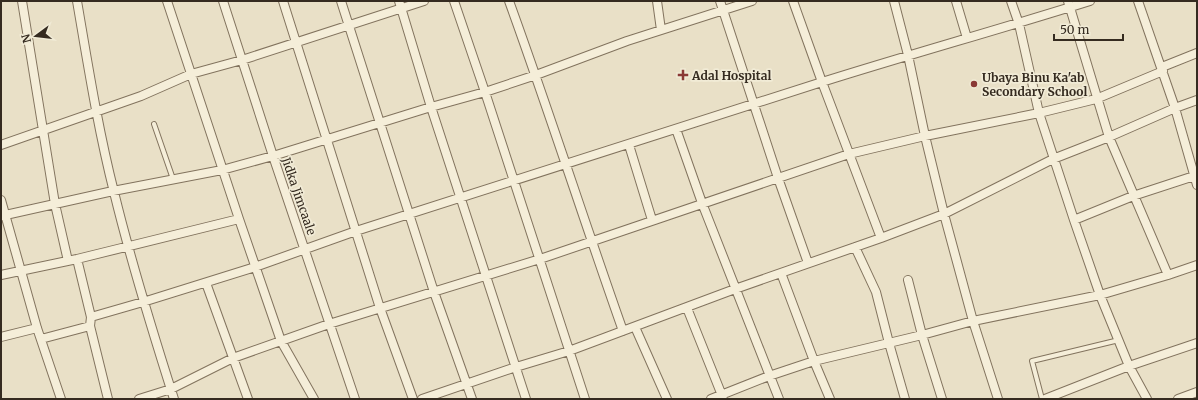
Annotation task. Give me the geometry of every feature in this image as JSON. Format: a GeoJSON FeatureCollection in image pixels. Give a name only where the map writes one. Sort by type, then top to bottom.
{"type":"FeatureCollection","features":[{"type":"Feature","properties":{"kind":"street"},"geometry":{"type":"LineString","coordinates":[[22,1],[55,204],[91,317],[90,326],[108,399]]}},
{"type":"Feature","properties":{"kind":"street"},"geometry":{"type":"LineString","coordinates":[[77,1],[96,112],[113,191],[143,302],[174,399]]}},
{"type":"Feature","properties":{"kind":"street"},"geometry":{"type":"LineString","coordinates":[[167,1],[238,219],[281,341],[314,399]]}},
{"type":"Feature","properties":{"kind":"street","name":"Jidka Jimcaale"},"geometry":{"type":"LineString","coordinates":[[223,1],[272,156],[355,399]]}},
{"type":"Feature","properties":{"kind":"street"},"geometry":{"type":"LineString","coordinates":[[283,1],[380,308],[413,399]]}},
{"type":"Feature","properties":{"kind":"street"},"geometry":{"type":"LineString","coordinates":[[341,1],[408,214],[472,399]]}},
{"type":"Feature","properties":{"kind":"street"},"geometry":{"type":"LineString","coordinates":[[1,145],[140,96],[190,74],[242,60],[297,42],[348,25],[400,5],[424,1]]}},
{"type":"Feature","properties":{"kind":"street"},"geometry":{"type":"LineString","coordinates":[[454,1],[540,258],[585,399]]}},
{"type":"Feature","properties":{"kind":"street"},"geometry":{"type":"LineString","coordinates":[[509,1],[536,75],[591,241],[623,331]]}},
{"type":"Feature","properties":{"kind":"street"},"geometry":{"type":"LineString","coordinates":[[657,1],[661,30]]}},
{"type":"Feature","properties":{"kind":"street"},"geometry":{"type":"LineString","coordinates":[[720,1],[753,104],[808,263]]}},
{"type":"Feature","properties":{"kind":"street"},"geometry":{"type":"LineString","coordinates":[[3,215],[113,191],[222,170],[272,156],[485,92],[536,75],[627,40],[752,1]]}},
{"type":"Feature","properties":{"kind":"street"},"geometry":{"type":"LineString","coordinates":[[793,1],[881,238]]}},
{"type":"Feature","properties":{"kind":"street"},"geometry":{"type":"LineString","coordinates":[[894,1],[908,55],[925,136],[944,214],[972,321],[998,399]]}},
{"type":"Feature","properties":{"kind":"street"},"geometry":{"type":"LineString","coordinates":[[956,1],[967,38]]}},
{"type":"Feature","properties":{"kind":"street"},"geometry":{"type":"LineString","coordinates":[[1011,1],[1018,24],[1039,113],[1074,220],[1100,295],[1129,366],[1147,399]]}},
{"type":"Feature","properties":{"kind":"street"},"geometry":{"type":"LineString","coordinates":[[91,317],[206,283],[408,214],[629,145],[822,82],[908,55],[1018,24],[1069,4],[1090,1]]}},
{"type":"Feature","properties":{"kind":"street"},"geometry":{"type":"LineString","coordinates":[[1138,1],[1163,69],[1196,176],[1197,185]]}},
{"type":"Feature","properties":{"kind":"street"},"geometry":{"type":"LineString","coordinates":[[1069,4],[1096,99],[1109,138],[1168,275]]}},
{"type":"Feature","properties":{"kind":"street"},"geometry":{"type":"LineString","coordinates":[[400,5],[431,107],[462,197],[526,399]]}},
{"type":"Feature","properties":{"kind":"street"},"geometry":{"type":"LineString","coordinates":[[139,399],[171,389],[233,358],[329,324],[540,258],[849,154],[925,136],[1039,113],[1096,99],[1197,52]]}},
{"type":"Feature","properties":{"kind":"street"},"geometry":{"type":"LineString","coordinates":[[422,399],[516,367],[569,351],[735,289],[881,238],[944,214],[1053,158],[1109,138],[1175,108],[1197,100]]}},
{"type":"Feature","properties":{"kind":"street"},"geometry":{"type":"LineString","coordinates":[[676,130],[702,203],[779,399]]}},
{"type":"Feature","properties":{"kind":"street"},"geometry":{"type":"LineString","coordinates":[[629,145],[652,220]]}},
{"type":"Feature","properties":{"kind":"street"},"geometry":{"type":"LineString","coordinates":[[1074,220],[1133,196],[1196,176]]}},
{"type":"Feature","properties":{"kind":"street"},"geometry":{"type":"LineString","coordinates":[[1,200],[3,215],[37,328],[61,399]]}},
{"type":"Feature","properties":{"kind":"street"},"geometry":{"type":"LineString","coordinates":[[1,275],[128,247],[238,219]]}},
{"type":"Feature","properties":{"kind":"street"},"geometry":{"type":"LineString","coordinates":[[855,247],[876,292],[905,399]]}},
{"type":"Feature","properties":{"kind":"street"},"geometry":{"type":"LineString","coordinates":[[711,399],[723,397],[769,376],[814,361],[922,335],[972,321],[1100,295],[1197,265]]}},
{"type":"Feature","properties":{"kind":"street"},"geometry":{"type":"LineString","coordinates":[[781,273],[830,399]]}},
{"type":"Feature","properties":{"kind":"street"},"geometry":{"type":"LineString","coordinates":[[908,280],[922,335],[942,399]]}},
{"type":"Feature","properties":{"kind":"street"},"geometry":{"type":"LineString","coordinates":[[206,283],[248,399]]}},
{"type":"Feature","properties":{"kind":"street"},"geometry":{"type":"LineString","coordinates":[[687,308],[723,397]]}},
{"type":"Feature","properties":{"kind":"street"},"geometry":{"type":"LineString","coordinates":[[41,339],[90,326]]}},
{"type":"Feature","properties":{"kind":"street"},"geometry":{"type":"LineString","coordinates":[[635,327],[667,399]]}},
{"type":"Feature","properties":{"kind":"street"},"geometry":{"type":"LineString","coordinates":[[1,337],[37,328]]}},
{"type":"Feature","properties":{"kind":"street"},"geometry":{"type":"LineString","coordinates":[[1043,399],[1129,366],[1197,344]]}},
{"type":"Feature","properties":{"kind":"street"},"geometry":{"type":"LineString","coordinates":[[1178,399],[1197,392]]}},
{"type":"Feature","properties":{"kind":"lane"},"geometry":{"type":"LineString","coordinates":[[154,124],[172,179]]}},
{"type":"Feature","properties":{"kind":"lane"},"geometry":{"type":"LineString","coordinates":[[1043,399],[1032,361],[1119,340]]}},
{"type":"Feature","properties":{"kind":"place","name":"Adal Hospital"},"geometry":{"type":"Point","coordinates":[683,75]}},
{"type":"Feature","properties":{"kind":"place","name":"Ubaya Binu Ka'ab Secondary School"},"geometry":{"type":"Point","coordinates":[974,84]}}]}
